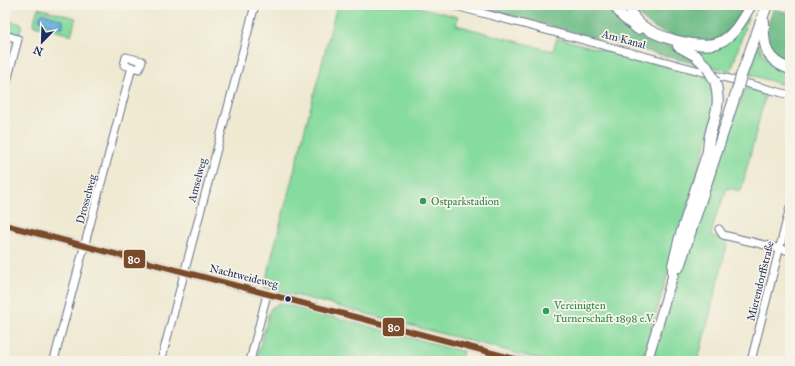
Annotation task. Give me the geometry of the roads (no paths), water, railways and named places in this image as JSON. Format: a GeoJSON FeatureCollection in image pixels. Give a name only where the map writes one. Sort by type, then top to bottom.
{"type":"FeatureCollection","features":[{"type":"Feature","properties":{"kind":"highway"},"geometry":{"type":"LineString","coordinates":[[614,5],[623,17],[632,25],[696,56],[707,67],[715,81],[719,100],[717,116],[708,144],[708,151],[680,237],[673,265],[673,275]]}},
{"type":"Feature","properties":{"kind":"highway"},"geometry":{"type":"LineString","coordinates":[[630,5],[635,20],[643,27],[687,44],[701,46],[721,42],[739,25],[751,5]]}},
{"type":"Feature","properties":{"kind":"highway"},"geometry":{"type":"LineString","coordinates":[[708,151],[713,145],[763,8]]}},
{"type":"Feature","properties":{"kind":"highway"},"geometry":{"type":"LineString","coordinates":[[763,8],[764,44],[768,55],[776,62],[790,69]]}},
{"type":"Feature","properties":{"kind":"highway"},"geometry":{"type":"LineString","coordinates":[[673,275],[679,267],[735,86]]}},
{"type":"Feature","properties":{"kind":"main road"},"geometry":{"type":"LineString","coordinates":[[647,361],[673,275]]}},
{"type":"Feature","properties":{"kind":"street","name":"Amselweg"},"geometry":{"type":"LineString","coordinates":[[161,361],[255,5]]}},
{"type":"Feature","properties":{"kind":"street","name":"Am Kanal"},"geometry":{"type":"LineString","coordinates":[[452,5],[790,95]]}},
{"type":"Feature","properties":{"kind":"street"},"geometry":{"type":"LineString","coordinates":[[5,35],[18,38],[5,89]]}},
{"type":"Feature","properties":{"kind":"street","name":"Drosselweg"},"geometry":{"type":"LineString","coordinates":[[54,360],[132,67]]}},
{"type":"Feature","properties":{"kind":"street","name":"Mierendorffstraße"},"geometry":{"type":"LineString","coordinates":[[751,361],[790,207]]}},
{"type":"Feature","properties":{"kind":"street","name":"Nachtweideweg"},"geometry":{"type":"LineString","coordinates":[[5,225],[523,361]]}},
{"type":"Feature","properties":{"kind":"street"},"geometry":{"type":"LineString","coordinates":[[719,229],[723,235],[790,251]]}},
{"type":"Feature","properties":{"kind":"street"},"geometry":{"type":"LineString","coordinates":[[250,361],[267,294]]}},
{"type":"Feature","properties":{"kind":"water"},"geometry":{"type":"Polygon","coordinates":[[[42,13],[63,20],[63,27],[49,26],[39,19],[42,13]]]}},
{"type":"Feature","properties":{"kind":"place","name":"Ostparkstadion"},"geometry":{"type":"Point","coordinates":[423,201]}},
{"type":"Feature","properties":{"kind":"place","name":"Vereinigten Turnerschaft 1898 e.V."},"geometry":{"type":"Point","coordinates":[546,311]}}]}
